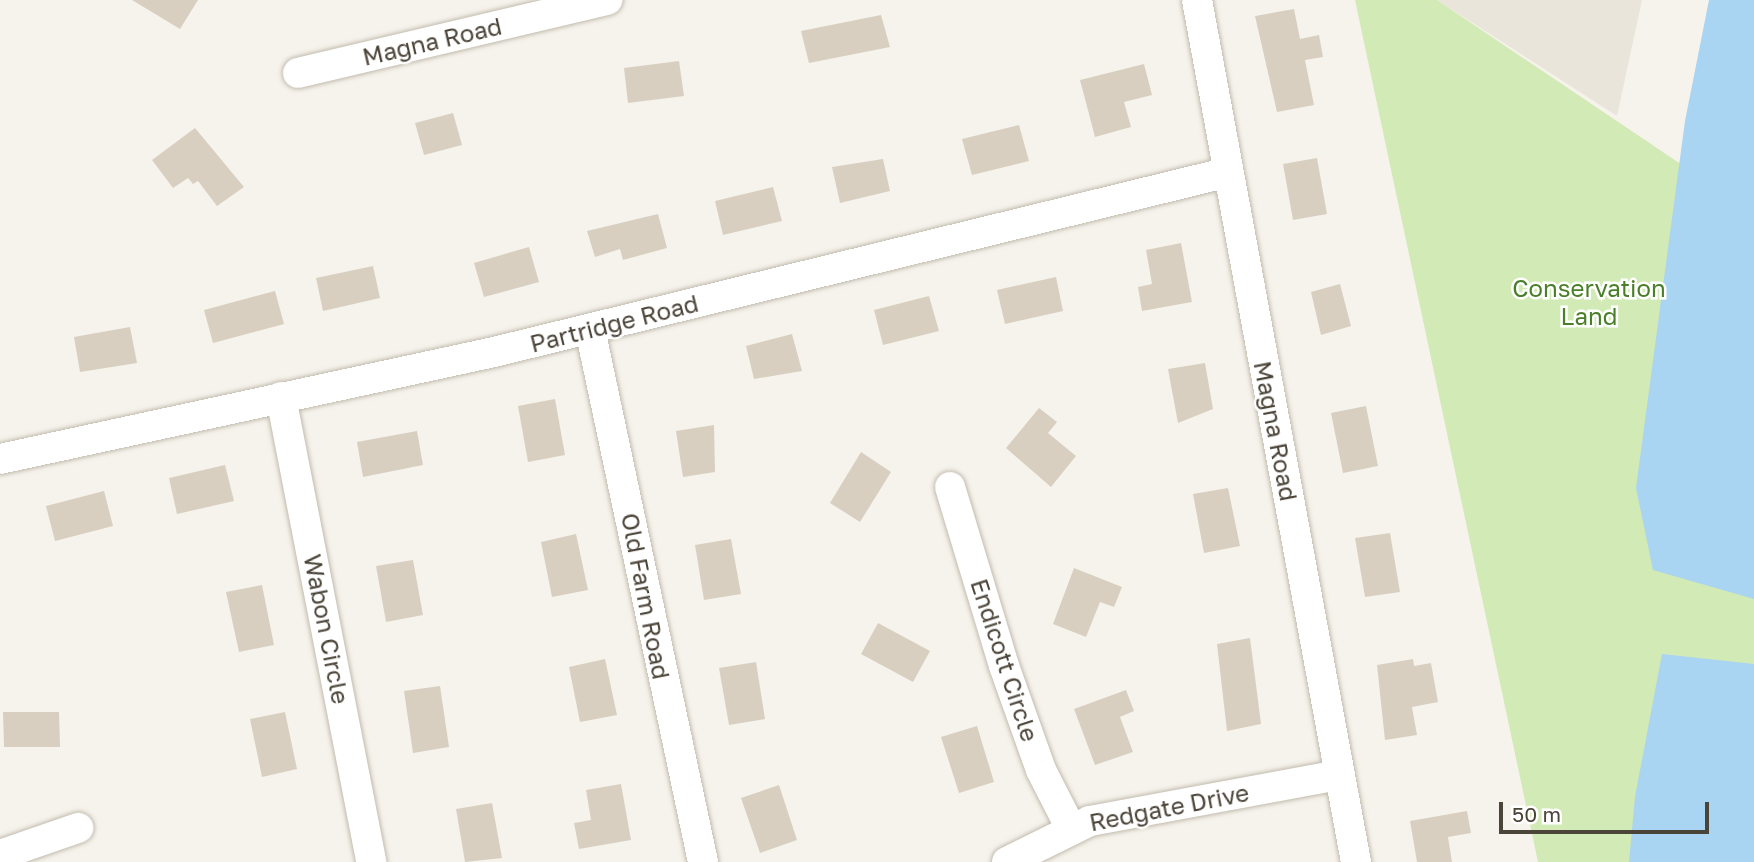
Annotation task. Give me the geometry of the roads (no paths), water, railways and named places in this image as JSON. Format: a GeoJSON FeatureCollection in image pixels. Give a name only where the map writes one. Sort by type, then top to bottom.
{"type":"FeatureCollection","features":[{"type":"Feature","properties":{"kind":"street","name":"Magna Road"},"geometry":{"type":"LineString","coordinates":[[298,73],[607,0]]}},
{"type":"Feature","properties":{"kind":"street","name":"Magna Road"},"geometry":{"type":"LineString","coordinates":[[1197,0],[1224,173],[1356,862]]}},
{"type":"Feature","properties":{"kind":"street","name":"Partridge Road"},"geometry":{"type":"LineString","coordinates":[[0,459],[590,328],[1224,173]]}},
{"type":"Feature","properties":{"kind":"street","name":"Old Farm Road"},"geometry":{"type":"LineString","coordinates":[[590,328],[703,862]]}},
{"type":"Feature","properties":{"kind":"street","name":"Wabon Circle"},"geometry":{"type":"LineString","coordinates":[[281,397],[371,862]]}},
{"type":"Feature","properties":{"kind":"street","name":"Endicott Circle"},"geometry":{"type":"LineString","coordinates":[[950,487],[1004,666],[1041,770],[1071,829]]}},
{"type":"Feature","properties":{"kind":"street","name":"Redgate Drive"},"geometry":{"type":"LineString","coordinates":[[1007,862],[1071,829],[1339,775]]}},
{"type":"Feature","properties":{"kind":"street"},"geometry":{"type":"LineString","coordinates":[[0,855],[78,828]]}},
{"type":"Feature","properties":{"kind":"water"},"geometry":{"type":"Polygon","coordinates":[[[1709,0],[1754,0],[1754,599],[1653,570],[1636,488],[1685,121],[1709,0]]]}},
{"type":"Feature","properties":{"kind":"water"},"geometry":{"type":"Polygon","coordinates":[[[1662,654],[1754,664],[1754,862],[1629,862],[1635,797],[1662,654]]]}},
{"type":"Feature","properties":{"kind":"park label","name":"Conservation Land"},"geometry":{"type":"Point","coordinates":[1589,302]}}]}
